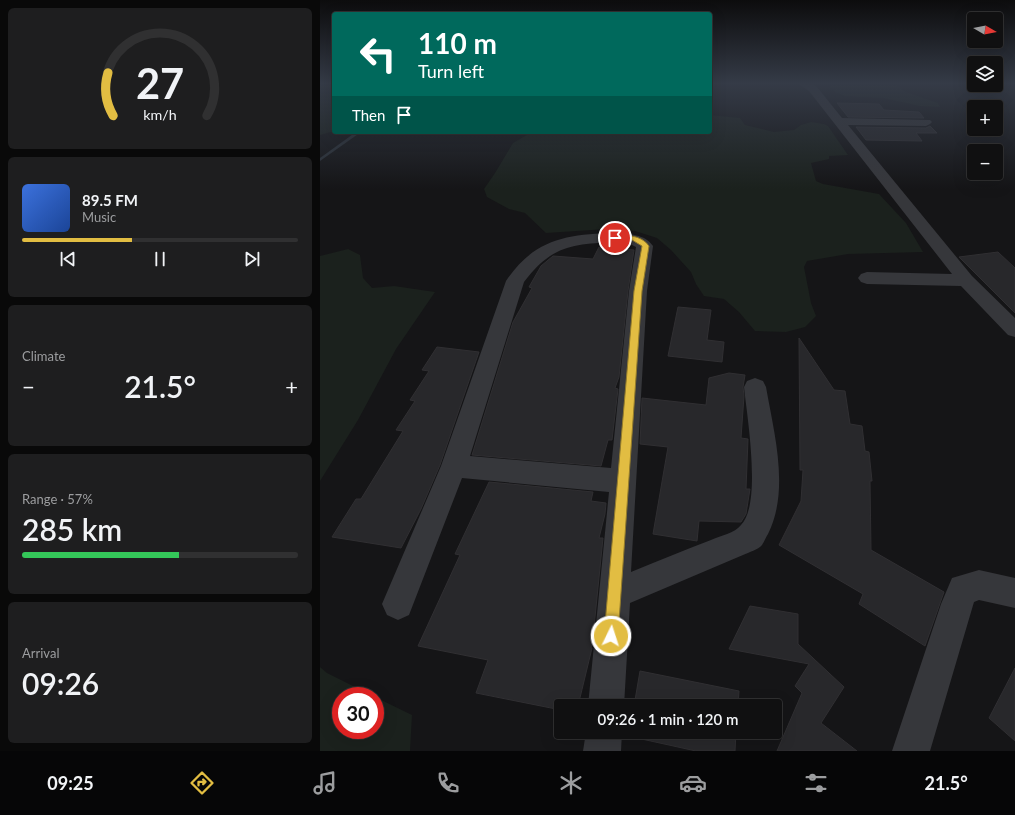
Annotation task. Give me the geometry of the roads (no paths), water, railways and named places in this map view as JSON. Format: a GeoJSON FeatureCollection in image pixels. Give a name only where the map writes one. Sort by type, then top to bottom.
{"type":"FeatureCollection","features":[{"type":"Feature","properties":{"kind":"street"},"geometry":{"type":"LineString","coordinates":[[839,121],[926,122]]}},
{"type":"Feature","properties":{"kind":"street"},"geometry":{"type":"LineString","coordinates":[[839,121],[966,280],[1015,330]]}},
{"type":"Feature","properties":{"kind":"street"},"geometry":{"type":"LineString","coordinates":[[398,604],[454,466],[515,281],[531,262],[551,247],[593,238],[633,238],[643,243],[645,246],[638,291],[606,699]]}},
{"type":"Feature","properties":{"kind":"street"},"geometry":{"type":"LineString","coordinates":[[867,278],[966,280]]}},
{"type":"Feature","properties":{"kind":"street"},"geometry":{"type":"LineString","coordinates":[[614,594],[733,545],[751,536],[763,511],[766,471],[755,387]]}},
{"type":"Feature","properties":{"kind":"street"},"geometry":{"type":"LineString","coordinates":[[454,466],[623,481]]}},
{"type":"Feature","properties":{"kind":"street"},"geometry":{"type":"LineString","coordinates":[[911,751],[956,604],[963,589],[979,585],[1015,592]]}},
{"type":"Feature","properties":{"kind":"street"},"geometry":{"type":"LineString","coordinates":[[602,751],[603,739]]}},
{"type":"Feature","properties":{"kind":"waterway"},"geometry":{"type":"LineString","coordinates":[[320,160],[356,134]]}}]}
